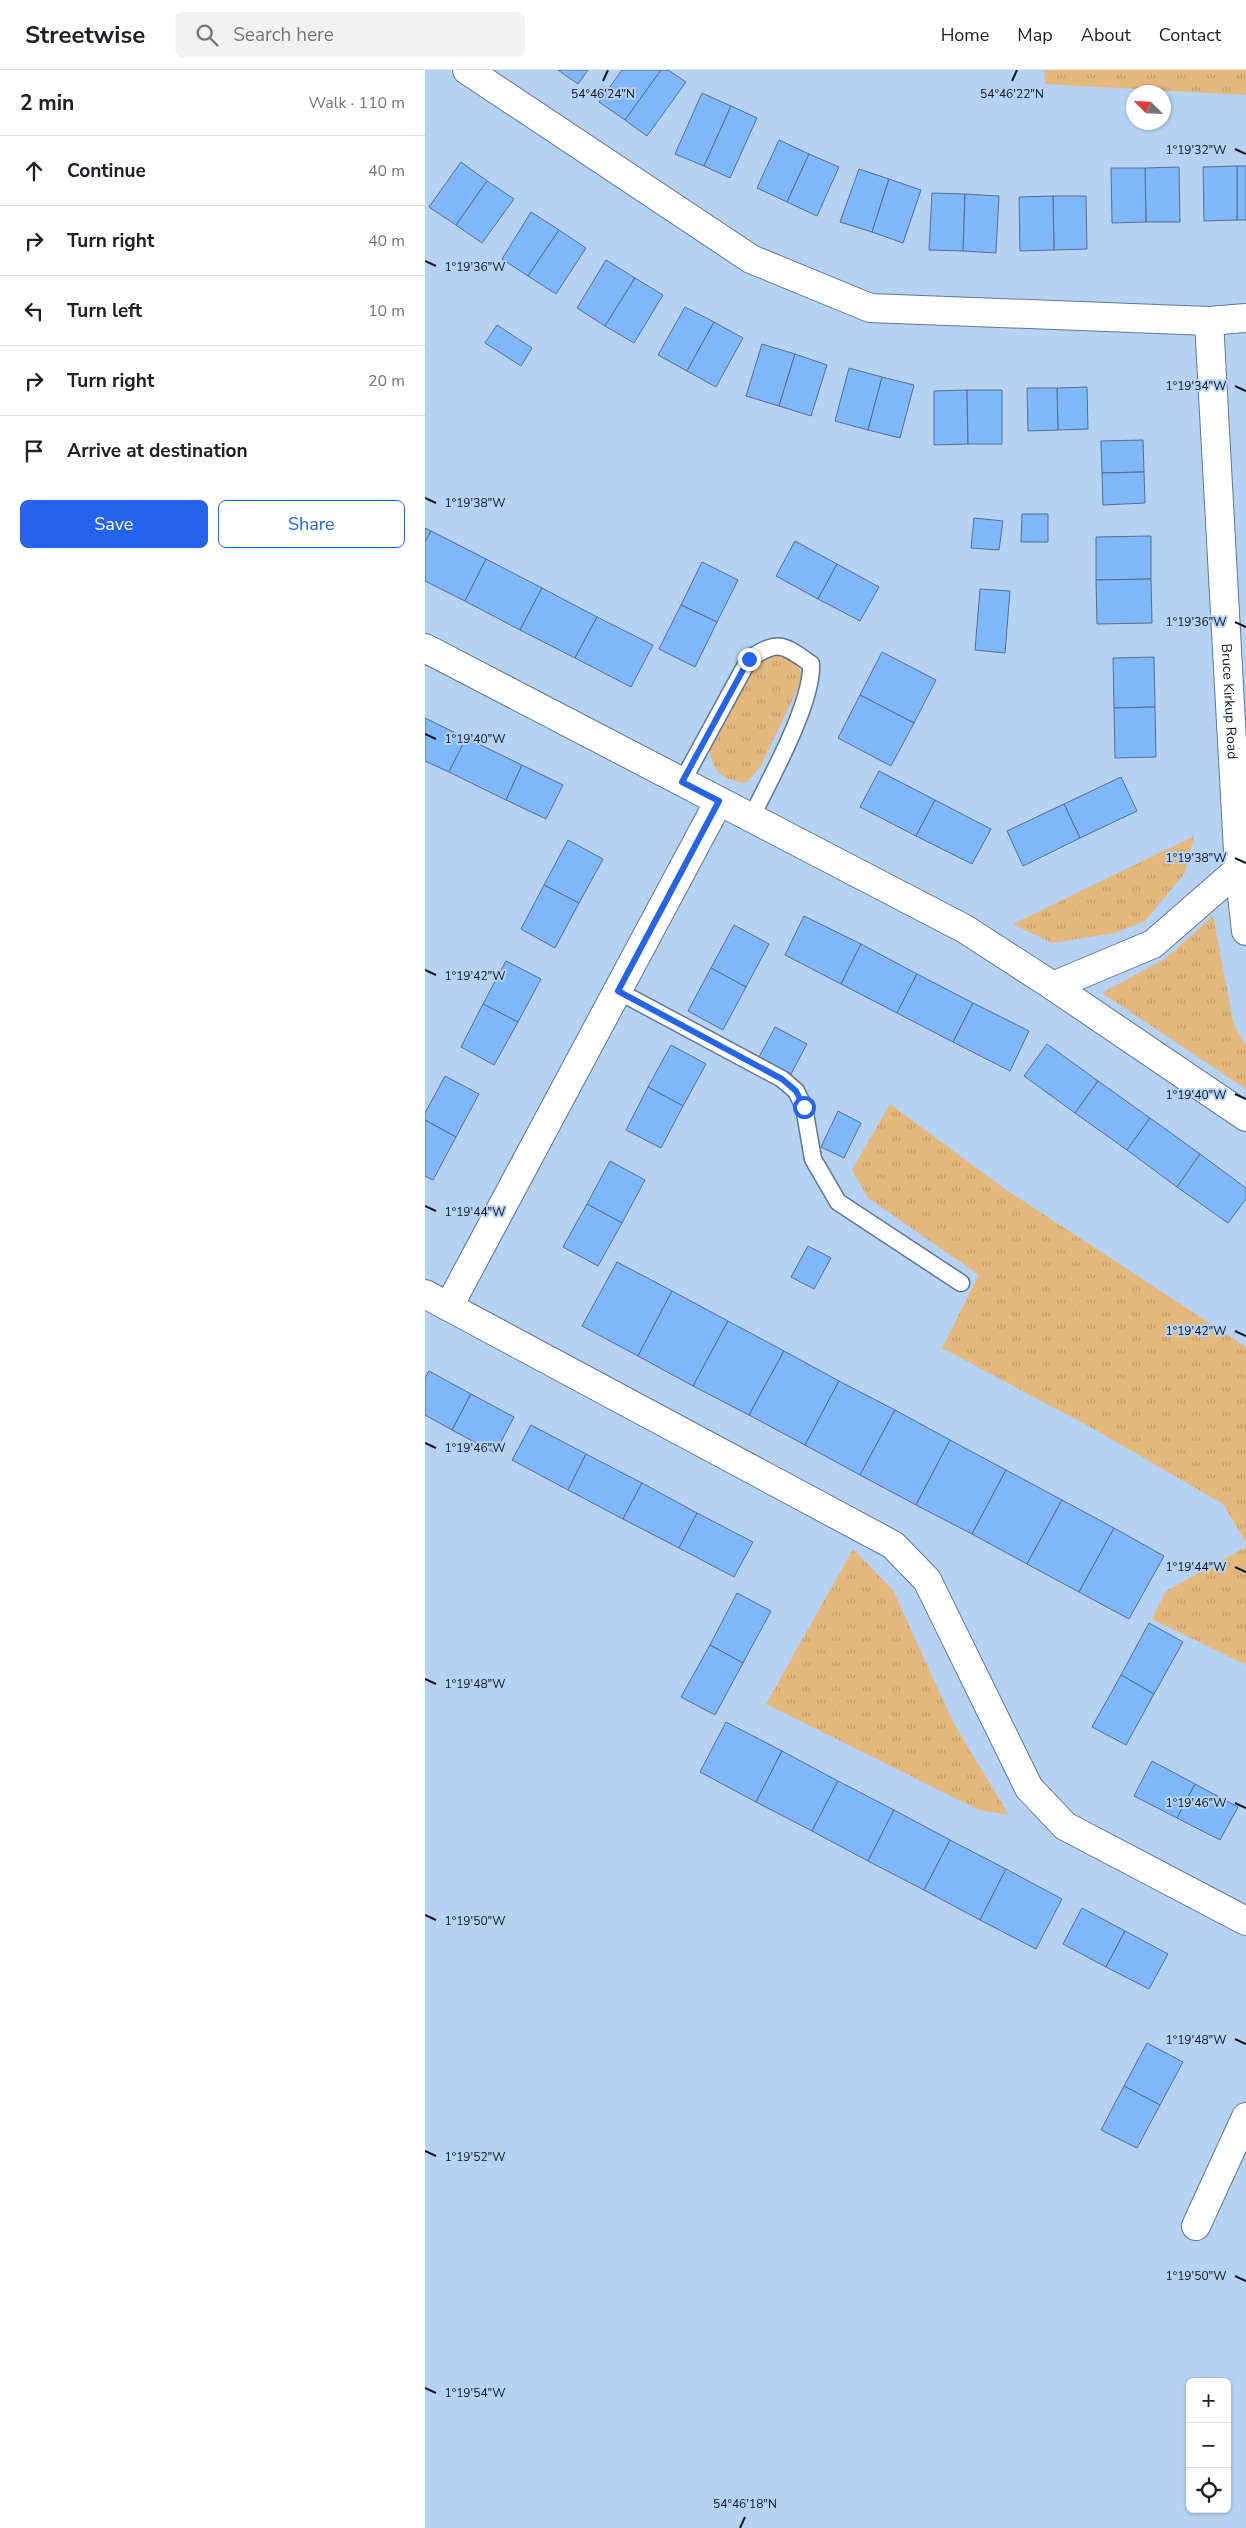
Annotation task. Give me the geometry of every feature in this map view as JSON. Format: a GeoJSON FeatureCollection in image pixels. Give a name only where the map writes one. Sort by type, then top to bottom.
{"type":"FeatureCollection","features":[{"type":"Feature","properties":{"kind":"street"},"geometry":{"type":"LineString","coordinates":[[467,70],[751,259],[870,308],[1209,321],[1246,318]]}},
{"type":"Feature","properties":{"kind":"street","name":"Bruce Kirkup Road"},"geometry":{"type":"LineString","coordinates":[[1209,321],[1237,681],[1239,869],[1246,932]]}},
{"type":"Feature","properties":{"kind":"street"},"geometry":{"type":"LineString","coordinates":[[425,648],[965,929],[1053,986],[1246,1117]]}},
{"type":"Feature","properties":{"kind":"street"},"geometry":{"type":"LineString","coordinates":[[449,1306],[719,801]]}},
{"type":"Feature","properties":{"kind":"street"},"geometry":{"type":"LineString","coordinates":[[1053,986],[1153,944],[1239,869]]}},
{"type":"Feature","properties":{"kind":"street"},"geometry":{"type":"LineString","coordinates":[[425,1294],[893,1545],[927,1580],[1029,1788],[1065,1826],[1246,1922]]}},
{"type":"Feature","properties":{"kind":"street"},"geometry":{"type":"LineString","coordinates":[[1196,2226],[1246,2117]]}},
{"type":"Feature","properties":{"kind":"lane"},"geometry":{"type":"LineString","coordinates":[[682,782],[749,659],[765,648],[786,646],[811,664],[812,679],[801,712],[751,818]]}},
{"type":"Feature","properties":{"kind":"lane"},"geometry":{"type":"LineString","coordinates":[[618,991],[782,1079],[796,1091],[804,1107],[813,1159],[838,1202],[961,1283]]}},
{"type":"Feature","properties":{"kind":"green space"},"geometry":{"type":"Polygon","coordinates":[[[1044,70],[1246,70],[1246,95],[1171,91],[1171,85],[1126,85],[1126,88],[1045,84],[1044,70]]]}},
{"type":"Feature","properties":{"kind":"green space"},"geometry":{"type":"Polygon","coordinates":[[[774,653],[793,660],[803,678],[760,767],[746,783],[731,780],[720,774],[717,770],[709,749],[757,662],[774,653]]]}},
{"type":"Feature","properties":{"kind":"green space"},"geometry":{"type":"Polygon","coordinates":[[[1194,836],[1185,873],[1145,921],[1115,933],[1052,943],[1013,924],[1194,836]]]}},
{"type":"Feature","properties":{"kind":"green space"},"geometry":{"type":"Polygon","coordinates":[[[1213,916],[1234,1025],[1246,1046],[1246,1089],[1102,993],[1166,958],[1213,916]]]}},
{"type":"Feature","properties":{"kind":"green space"},"geometry":{"type":"Polygon","coordinates":[[[890,1104],[1002,1187],[1246,1347],[1246,1542],[1223,1504],[1092,1428],[942,1348],[979,1275],[868,1198],[852,1170],[890,1104]]]}},
{"type":"Feature","properties":{"kind":"green space"},"geometry":{"type":"Polygon","coordinates":[[[1246,1547],[1246,1665],[1152,1619],[1166,1591],[1246,1547]]]}},
{"type":"Feature","properties":{"kind":"green space"},"geometry":{"type":"Polygon","coordinates":[[[853,1549],[893,1590],[954,1724],[1009,1815],[979,1810],[766,1704],[853,1549]]]}},
{"type":"Feature","properties":{"kind":"building"},"geometry":{"type":"Polygon","coordinates":[[[558,70],[588,70],[578,84],[558,70]]]}},
{"type":"Feature","properties":{"kind":"building"},"geometry":{"type":"Polygon","coordinates":[[[622,70],[661,70],[625,120],[599,102],[622,70]]]}},
{"type":"Feature","properties":{"kind":"building"},"geometry":{"type":"Polygon","coordinates":[[[661,70],[668,70],[686,82],[647,136],[625,120],[661,70]]]}},
{"type":"Feature","properties":{"kind":"building"},"geometry":{"type":"Polygon","coordinates":[[[702,93],[731,106],[704,166],[675,154],[702,93]]]}},
{"type":"Feature","properties":{"kind":"building"},"geometry":{"type":"Polygon","coordinates":[[[731,106],[757,118],[730,178],[704,166],[731,106]]]}},
{"type":"Feature","properties":{"kind":"building"},"geometry":{"type":"Polygon","coordinates":[[[779,140],[809,154],[787,202],[757,188],[779,140]]]}},
{"type":"Feature","properties":{"kind":"building"},"geometry":{"type":"Polygon","coordinates":[[[809,154],[839,167],[817,216],[787,202],[809,154]]]}},
{"type":"Feature","properties":{"kind":"building"},"geometry":{"type":"Polygon","coordinates":[[[461,162],[487,181],[456,225],[429,207],[461,162]]]}},
{"type":"Feature","properties":{"kind":"building"},"geometry":{"type":"Polygon","coordinates":[[[1237,166],[1246,166],[1246,220],[1237,220],[1237,166]]]}},
{"type":"Feature","properties":{"kind":"building"},"geometry":{"type":"Polygon","coordinates":[[[1237,166],[1237,220],[1204,221],[1203,167],[1237,166]]]}},
{"type":"Feature","properties":{"kind":"building"},"geometry":{"type":"Polygon","coordinates":[[[1179,167],[1180,222],[1146,222],[1145,168],[1179,167]]]}},
{"type":"Feature","properties":{"kind":"building"},"geometry":{"type":"Polygon","coordinates":[[[1111,168],[1145,168],[1146,222],[1112,223],[1111,168]]]}},
{"type":"Feature","properties":{"kind":"building"},"geometry":{"type":"Polygon","coordinates":[[[859,169],[889,179],[872,232],[840,222],[859,169]]]}},
{"type":"Feature","properties":{"kind":"building"},"geometry":{"type":"Polygon","coordinates":[[[889,179],[921,190],[903,243],[872,232],[889,179]]]}},
{"type":"Feature","properties":{"kind":"building"},"geometry":{"type":"Polygon","coordinates":[[[487,181],[514,199],[482,243],[456,225],[487,181]]]}},
{"type":"Feature","properties":{"kind":"building"},"geometry":{"type":"Polygon","coordinates":[[[932,193],[965,194],[963,251],[929,250],[932,193]]]}},
{"type":"Feature","properties":{"kind":"building"},"geometry":{"type":"Polygon","coordinates":[[[965,194],[999,196],[996,253],[963,251],[965,194]]]}},
{"type":"Feature","properties":{"kind":"building"},"geometry":{"type":"Polygon","coordinates":[[[1053,196],[1086,196],[1087,249],[1054,250],[1053,196]]]}},
{"type":"Feature","properties":{"kind":"building"},"geometry":{"type":"Polygon","coordinates":[[[1053,196],[1054,250],[1020,251],[1019,197],[1053,196]]]}},
{"type":"Feature","properties":{"kind":"building"},"geometry":{"type":"Polygon","coordinates":[[[531,212],[559,230],[528,276],[502,259],[531,212]]]}},
{"type":"Feature","properties":{"kind":"building"},"geometry":{"type":"Polygon","coordinates":[[[559,230],[586,248],[556,294],[528,276],[559,230]]]}},
{"type":"Feature","properties":{"kind":"building"},"geometry":{"type":"Polygon","coordinates":[[[606,260],[635,278],[605,326],[577,308],[606,260]]]}},
{"type":"Feature","properties":{"kind":"building"},"geometry":{"type":"Polygon","coordinates":[[[635,278],[663,295],[634,343],[605,326],[635,278]]]}},
{"type":"Feature","properties":{"kind":"building"},"geometry":{"type":"Polygon","coordinates":[[[685,307],[714,322],[687,371],[658,355],[685,307]]]}},
{"type":"Feature","properties":{"kind":"building"},"geometry":{"type":"Polygon","coordinates":[[[714,322],[743,338],[716,387],[687,371],[714,322]]]}},
{"type":"Feature","properties":{"kind":"building"},"geometry":{"type":"Polygon","coordinates":[[[497,325],[532,348],[521,366],[485,343],[497,325]]]}},
{"type":"Feature","properties":{"kind":"building"},"geometry":{"type":"Polygon","coordinates":[[[762,344],[795,354],[779,406],[746,396],[762,344]]]}},
{"type":"Feature","properties":{"kind":"building"},"geometry":{"type":"Polygon","coordinates":[[[795,354],[827,365],[811,416],[779,406],[795,354]]]}},
{"type":"Feature","properties":{"kind":"building"},"geometry":{"type":"Polygon","coordinates":[[[849,368],[882,377],[868,430],[835,421],[849,368]]]}},
{"type":"Feature","properties":{"kind":"building"},"geometry":{"type":"Polygon","coordinates":[[[882,377],[914,385],[900,438],[868,430],[882,377]]]}},
{"type":"Feature","properties":{"kind":"building"},"geometry":{"type":"Polygon","coordinates":[[[1087,387],[1088,429],[1058,430],[1057,388],[1087,387]]]}},
{"type":"Feature","properties":{"kind":"building"},"geometry":{"type":"Polygon","coordinates":[[[1027,388],[1057,388],[1058,430],[1028,431],[1027,388]]]}},
{"type":"Feature","properties":{"kind":"building"},"geometry":{"type":"Polygon","coordinates":[[[967,390],[968,444],[934,445],[934,391],[967,390]]]}},
{"type":"Feature","properties":{"kind":"building"},"geometry":{"type":"Polygon","coordinates":[[[967,390],[1002,390],[1002,444],[968,444],[967,390]]]}},
{"type":"Feature","properties":{"kind":"building"},"geometry":{"type":"Polygon","coordinates":[[[1143,440],[1144,472],[1102,473],[1101,441],[1143,440]]]}},
{"type":"Feature","properties":{"kind":"building"},"geometry":{"type":"Polygon","coordinates":[[[1144,472],[1145,503],[1103,505],[1102,473],[1144,472]]]}},
{"type":"Feature","properties":{"kind":"building"},"geometry":{"type":"Polygon","coordinates":[[[1022,514],[1048,514],[1048,542],[1021,542],[1022,514]]]}},
{"type":"Feature","properties":{"kind":"building"},"geometry":{"type":"Polygon","coordinates":[[[974,518],[1003,521],[999,550],[971,548],[974,518]]]}},
{"type":"Feature","properties":{"kind":"building"},"geometry":{"type":"Polygon","coordinates":[[[425,528],[431,531],[425,542],[425,528]]]}},
{"type":"Feature","properties":{"kind":"building"},"geometry":{"type":"Polygon","coordinates":[[[431,531],[486,559],[465,601],[425,581],[425,542],[431,531]]]}},
{"type":"Feature","properties":{"kind":"building"},"geometry":{"type":"Polygon","coordinates":[[[1151,536],[1151,579],[1096,580],[1096,537],[1151,536]]]}},
{"type":"Feature","properties":{"kind":"building"},"geometry":{"type":"Polygon","coordinates":[[[795,541],[837,564],[818,599],[776,576],[795,541]]]}},
{"type":"Feature","properties":{"kind":"building"},"geometry":{"type":"Polygon","coordinates":[[[486,559],[542,588],[520,630],[465,601],[486,559]]]}},
{"type":"Feature","properties":{"kind":"building"},"geometry":{"type":"Polygon","coordinates":[[[702,562],[738,580],[717,622],[681,605],[702,562]]]}},
{"type":"Feature","properties":{"kind":"building"},"geometry":{"type":"Polygon","coordinates":[[[837,564],[879,587],[860,621],[818,599],[837,564]]]}},
{"type":"Feature","properties":{"kind":"building"},"geometry":{"type":"Polygon","coordinates":[[[1151,579],[1152,623],[1097,624],[1096,580],[1151,579]]]}},
{"type":"Feature","properties":{"kind":"building"},"geometry":{"type":"Polygon","coordinates":[[[542,588],[597,617],[575,658],[520,630],[542,588]]]}},
{"type":"Feature","properties":{"kind":"building"},"geometry":{"type":"Polygon","coordinates":[[[980,589],[1010,591],[1005,653],[975,650],[980,589]]]}},
{"type":"Feature","properties":{"kind":"building"},"geometry":{"type":"Polygon","coordinates":[[[681,605],[717,622],[695,667],[659,649],[681,605]]]}},
{"type":"Feature","properties":{"kind":"building"},"geometry":{"type":"Polygon","coordinates":[[[597,617],[653,645],[631,687],[575,658],[597,617]]]}},
{"type":"Feature","properties":{"kind":"building"},"geometry":{"type":"Polygon","coordinates":[[[882,652],[936,680],[914,723],[860,695],[882,652]]]}},
{"type":"Feature","properties":{"kind":"building"},"geometry":{"type":"Polygon","coordinates":[[[1154,657],[1155,707],[1114,708],[1113,658],[1154,657]]]}},
{"type":"Feature","properties":{"kind":"building"},"geometry":{"type":"Polygon","coordinates":[[[860,695],[914,723],[891,766],[838,738],[860,695]]]}},
{"type":"Feature","properties":{"kind":"building"},"geometry":{"type":"Polygon","coordinates":[[[1155,707],[1156,757],[1115,758],[1114,708],[1155,707]]]}},
{"type":"Feature","properties":{"kind":"building"},"geometry":{"type":"Polygon","coordinates":[[[425,718],[466,738],[449,772],[425,761],[425,718]]]}},
{"type":"Feature","properties":{"kind":"building"},"geometry":{"type":"Polygon","coordinates":[[[466,738],[522,765],[506,800],[449,772],[466,738]]]}},
{"type":"Feature","properties":{"kind":"building"},"geometry":{"type":"Polygon","coordinates":[[[522,765],[563,785],[546,819],[506,800],[522,765]]]}},
{"type":"Feature","properties":{"kind":"building"},"geometry":{"type":"Polygon","coordinates":[[[879,771],[935,800],[916,836],[860,807],[879,771]]]}},
{"type":"Feature","properties":{"kind":"building"},"geometry":{"type":"Polygon","coordinates":[[[1121,777],[1137,811],[1080,838],[1064,804],[1121,777]]]}},
{"type":"Feature","properties":{"kind":"building"},"geometry":{"type":"Polygon","coordinates":[[[935,800],[991,829],[972,864],[916,836],[935,800]]]}},
{"type":"Feature","properties":{"kind":"building"},"geometry":{"type":"Polygon","coordinates":[[[1064,804],[1080,838],[1023,866],[1007,831],[1064,804]]]}},
{"type":"Feature","properties":{"kind":"building"},"geometry":{"type":"Polygon","coordinates":[[[568,840],[603,859],[579,903],[544,885],[568,840]]]}},
{"type":"Feature","properties":{"kind":"building"},"geometry":{"type":"Polygon","coordinates":[[[544,885],[579,903],[555,948],[521,929],[544,885]]]}},
{"type":"Feature","properties":{"kind":"building"},"geometry":{"type":"Polygon","coordinates":[[[804,916],[861,944],[841,984],[785,955],[804,916]]]}},
{"type":"Feature","properties":{"kind":"building"},"geometry":{"type":"Polygon","coordinates":[[[734,925],[769,944],[746,987],[711,968],[734,925]]]}},
{"type":"Feature","properties":{"kind":"building"},"geometry":{"type":"Polygon","coordinates":[[[861,944],[917,974],[897,1013],[841,984],[861,944]]]}},
{"type":"Feature","properties":{"kind":"building"},"geometry":{"type":"Polygon","coordinates":[[[506,961],[541,979],[518,1022],[483,1004],[506,961]]]}},
{"type":"Feature","properties":{"kind":"building"},"geometry":{"type":"Polygon","coordinates":[[[711,968],[746,987],[723,1030],[688,1011],[711,968]]]}},
{"type":"Feature","properties":{"kind":"building"},"geometry":{"type":"Polygon","coordinates":[[[917,974],[973,1003],[953,1042],[897,1013],[917,974]]]}},
{"type":"Feature","properties":{"kind":"building"},"geometry":{"type":"Polygon","coordinates":[[[973,1003],[1029,1031],[1010,1071],[953,1042],[973,1003]]]}},
{"type":"Feature","properties":{"kind":"building"},"geometry":{"type":"Polygon","coordinates":[[[483,1004],[518,1022],[494,1065],[461,1047],[483,1004]]]}},
{"type":"Feature","properties":{"kind":"building"},"geometry":{"type":"Polygon","coordinates":[[[775,1027],[807,1044],[791,1074],[759,1057],[775,1027]]]}},
{"type":"Feature","properties":{"kind":"building"},"geometry":{"type":"Polygon","coordinates":[[[1047,1044],[1098,1081],[1075,1113],[1024,1076],[1047,1044]]]}},
{"type":"Feature","properties":{"kind":"building"},"geometry":{"type":"Polygon","coordinates":[[[671,1045],[706,1064],[683,1106],[648,1087],[671,1045]]]}},
{"type":"Feature","properties":{"kind":"building"},"geometry":{"type":"Polygon","coordinates":[[[445,1076],[479,1094],[456,1137],[425,1120],[425,1113],[445,1076]]]}},
{"type":"Feature","properties":{"kind":"building"},"geometry":{"type":"Polygon","coordinates":[[[1098,1081],[1150,1118],[1127,1150],[1075,1113],[1098,1081]]]}},
{"type":"Feature","properties":{"kind":"building"},"geometry":{"type":"Polygon","coordinates":[[[648,1087],[683,1106],[661,1148],[626,1130],[648,1087]]]}},
{"type":"Feature","properties":{"kind":"building"},"geometry":{"type":"Polygon","coordinates":[[[838,1111],[861,1123],[844,1158],[821,1147],[838,1111]]]}},
{"type":"Feature","properties":{"kind":"building"},"geometry":{"type":"Polygon","coordinates":[[[1150,1118],[1200,1154],[1177,1187],[1127,1150],[1150,1118]]]}},
{"type":"Feature","properties":{"kind":"building"},"geometry":{"type":"Polygon","coordinates":[[[425,1120],[456,1137],[433,1180],[425,1176],[425,1120]]]}},
{"type":"Feature","properties":{"kind":"building"},"geometry":{"type":"Polygon","coordinates":[[[1200,1154],[1246,1188],[1246,1199],[1228,1223],[1177,1187],[1200,1154]]]}},
{"type":"Feature","properties":{"kind":"building"},"geometry":{"type":"Polygon","coordinates":[[[610,1161],[645,1180],[622,1223],[587,1204],[610,1161]]]}},
{"type":"Feature","properties":{"kind":"building"},"geometry":{"type":"Polygon","coordinates":[[[587,1204],[622,1223],[598,1266],[563,1247],[587,1204]]]}},
{"type":"Feature","properties":{"kind":"building"},"geometry":{"type":"Polygon","coordinates":[[[808,1246],[831,1258],[814,1289],[791,1277],[808,1246]]]}},
{"type":"Feature","properties":{"kind":"building"},"geometry":{"type":"Polygon","coordinates":[[[617,1262],[672,1291],[638,1356],[582,1326],[617,1262]]]}},
{"type":"Feature","properties":{"kind":"building"},"geometry":{"type":"Polygon","coordinates":[[[672,1291],[728,1321],[693,1386],[638,1356],[672,1291]]]}},
{"type":"Feature","properties":{"kind":"building"},"geometry":{"type":"Polygon","coordinates":[[[728,1321],[784,1351],[749,1415],[693,1386],[728,1321]]]}},
{"type":"Feature","properties":{"kind":"building"},"geometry":{"type":"Polygon","coordinates":[[[784,1351],[839,1381],[805,1445],[749,1415],[784,1351]]]}},
{"type":"Feature","properties":{"kind":"building"},"geometry":{"type":"Polygon","coordinates":[[[429,1371],[471,1394],[452,1430],[425,1415],[425,1378],[429,1371]]]}},
{"type":"Feature","properties":{"kind":"building"},"geometry":{"type":"Polygon","coordinates":[[[839,1381],[895,1410],[860,1475],[805,1445],[839,1381]]]}},
{"type":"Feature","properties":{"kind":"building"},"geometry":{"type":"Polygon","coordinates":[[[471,1394],[514,1417],[495,1453],[452,1430],[471,1394]]]}},
{"type":"Feature","properties":{"kind":"building"},"geometry":{"type":"Polygon","coordinates":[[[895,1410],[950,1440],[916,1505],[860,1475],[895,1410]]]}},
{"type":"Feature","properties":{"kind":"building"},"geometry":{"type":"Polygon","coordinates":[[[531,1425],[586,1454],[568,1490],[512,1460],[531,1425]]]}},
{"type":"Feature","properties":{"kind":"building"},"geometry":{"type":"Polygon","coordinates":[[[950,1440],[1006,1470],[972,1534],[916,1505],[950,1440]]]}},
{"type":"Feature","properties":{"kind":"building"},"geometry":{"type":"Polygon","coordinates":[[[586,1454],[642,1483],[623,1519],[568,1490],[586,1454]]]}},
{"type":"Feature","properties":{"kind":"building"},"geometry":{"type":"Polygon","coordinates":[[[1006,1470],[1062,1500],[1027,1564],[972,1534],[1006,1470]]]}},
{"type":"Feature","properties":{"kind":"building"},"geometry":{"type":"Polygon","coordinates":[[[642,1483],[697,1513],[679,1548],[623,1519],[642,1483]]]}},
{"type":"Feature","properties":{"kind":"building"},"geometry":{"type":"Polygon","coordinates":[[[1062,1500],[1114,1528],[1079,1592],[1027,1564],[1062,1500]]]}},
{"type":"Feature","properties":{"kind":"building"},"geometry":{"type":"Polygon","coordinates":[[[697,1513],[753,1542],[734,1577],[679,1548],[697,1513]]]}},
{"type":"Feature","properties":{"kind":"building"},"geometry":{"type":"Polygon","coordinates":[[[1114,1528],[1164,1556],[1129,1619],[1079,1592],[1114,1528]]]}},
{"type":"Feature","properties":{"kind":"building"},"geometry":{"type":"Polygon","coordinates":[[[737,1593],[771,1611],[743,1663],[710,1645],[737,1593]]]}},
{"type":"Feature","properties":{"kind":"building"},"geometry":{"type":"Polygon","coordinates":[[[1149,1623],[1183,1642],[1154,1694],[1121,1675],[1149,1623]]]}},
{"type":"Feature","properties":{"kind":"building"},"geometry":{"type":"Polygon","coordinates":[[[710,1645],[743,1663],[715,1715],[681,1697],[710,1645]]]}},
{"type":"Feature","properties":{"kind":"building"},"geometry":{"type":"Polygon","coordinates":[[[1121,1675],[1154,1694],[1126,1745],[1092,1727],[1121,1675]]]}},
{"type":"Feature","properties":{"kind":"building"},"geometry":{"type":"Polygon","coordinates":[[[726,1722],[782,1751],[756,1802],[700,1772],[726,1722]]]}},
{"type":"Feature","properties":{"kind":"building"},"geometry":{"type":"Polygon","coordinates":[[[782,1751],[838,1781],[812,1831],[756,1802],[782,1751]]]}},
{"type":"Feature","properties":{"kind":"building"},"geometry":{"type":"Polygon","coordinates":[[[1152,1761],[1195,1784],[1177,1818],[1134,1796],[1152,1761]]]}},
{"type":"Feature","properties":{"kind":"building"},"geometry":{"type":"Polygon","coordinates":[[[838,1781],[894,1810],[868,1861],[812,1831],[838,1781]]]}},
{"type":"Feature","properties":{"kind":"building"},"geometry":{"type":"Polygon","coordinates":[[[1195,1784],[1238,1807],[1220,1840],[1177,1818],[1195,1784]]]}},
{"type":"Feature","properties":{"kind":"building"},"geometry":{"type":"Polygon","coordinates":[[[894,1810],[950,1840],[924,1890],[868,1861],[894,1810]]]}},
{"type":"Feature","properties":{"kind":"building"},"geometry":{"type":"Polygon","coordinates":[[[950,1840],[1006,1869],[980,1920],[924,1890],[950,1840]]]}},
{"type":"Feature","properties":{"kind":"building"},"geometry":{"type":"Polygon","coordinates":[[[1006,1869],[1062,1899],[1036,1949],[980,1920],[1006,1869]]]}},
{"type":"Feature","properties":{"kind":"building"},"geometry":{"type":"Polygon","coordinates":[[[1082,1908],[1125,1931],[1106,1967],[1063,1944],[1082,1908]]]}},
{"type":"Feature","properties":{"kind":"building"},"geometry":{"type":"Polygon","coordinates":[[[1125,1931],[1168,1954],[1149,1989],[1106,1967],[1125,1931]]]}},
{"type":"Feature","properties":{"kind":"building"},"geometry":{"type":"Polygon","coordinates":[[[1147,2043],[1183,2062],[1160,2105],[1124,2086],[1147,2043]]]}},
{"type":"Feature","properties":{"kind":"building"},"geometry":{"type":"Polygon","coordinates":[[[1124,2086],[1160,2105],[1137,2148],[1101,2130],[1124,2086]]]}},
{"type":"Feature","properties":{"kind":"route"},"geometry":{"type":"LineString","coordinates":[[749,659],[682,782],[719,801],[618,991],[782,1079],[796,1091],[804,1107]]}}]}
